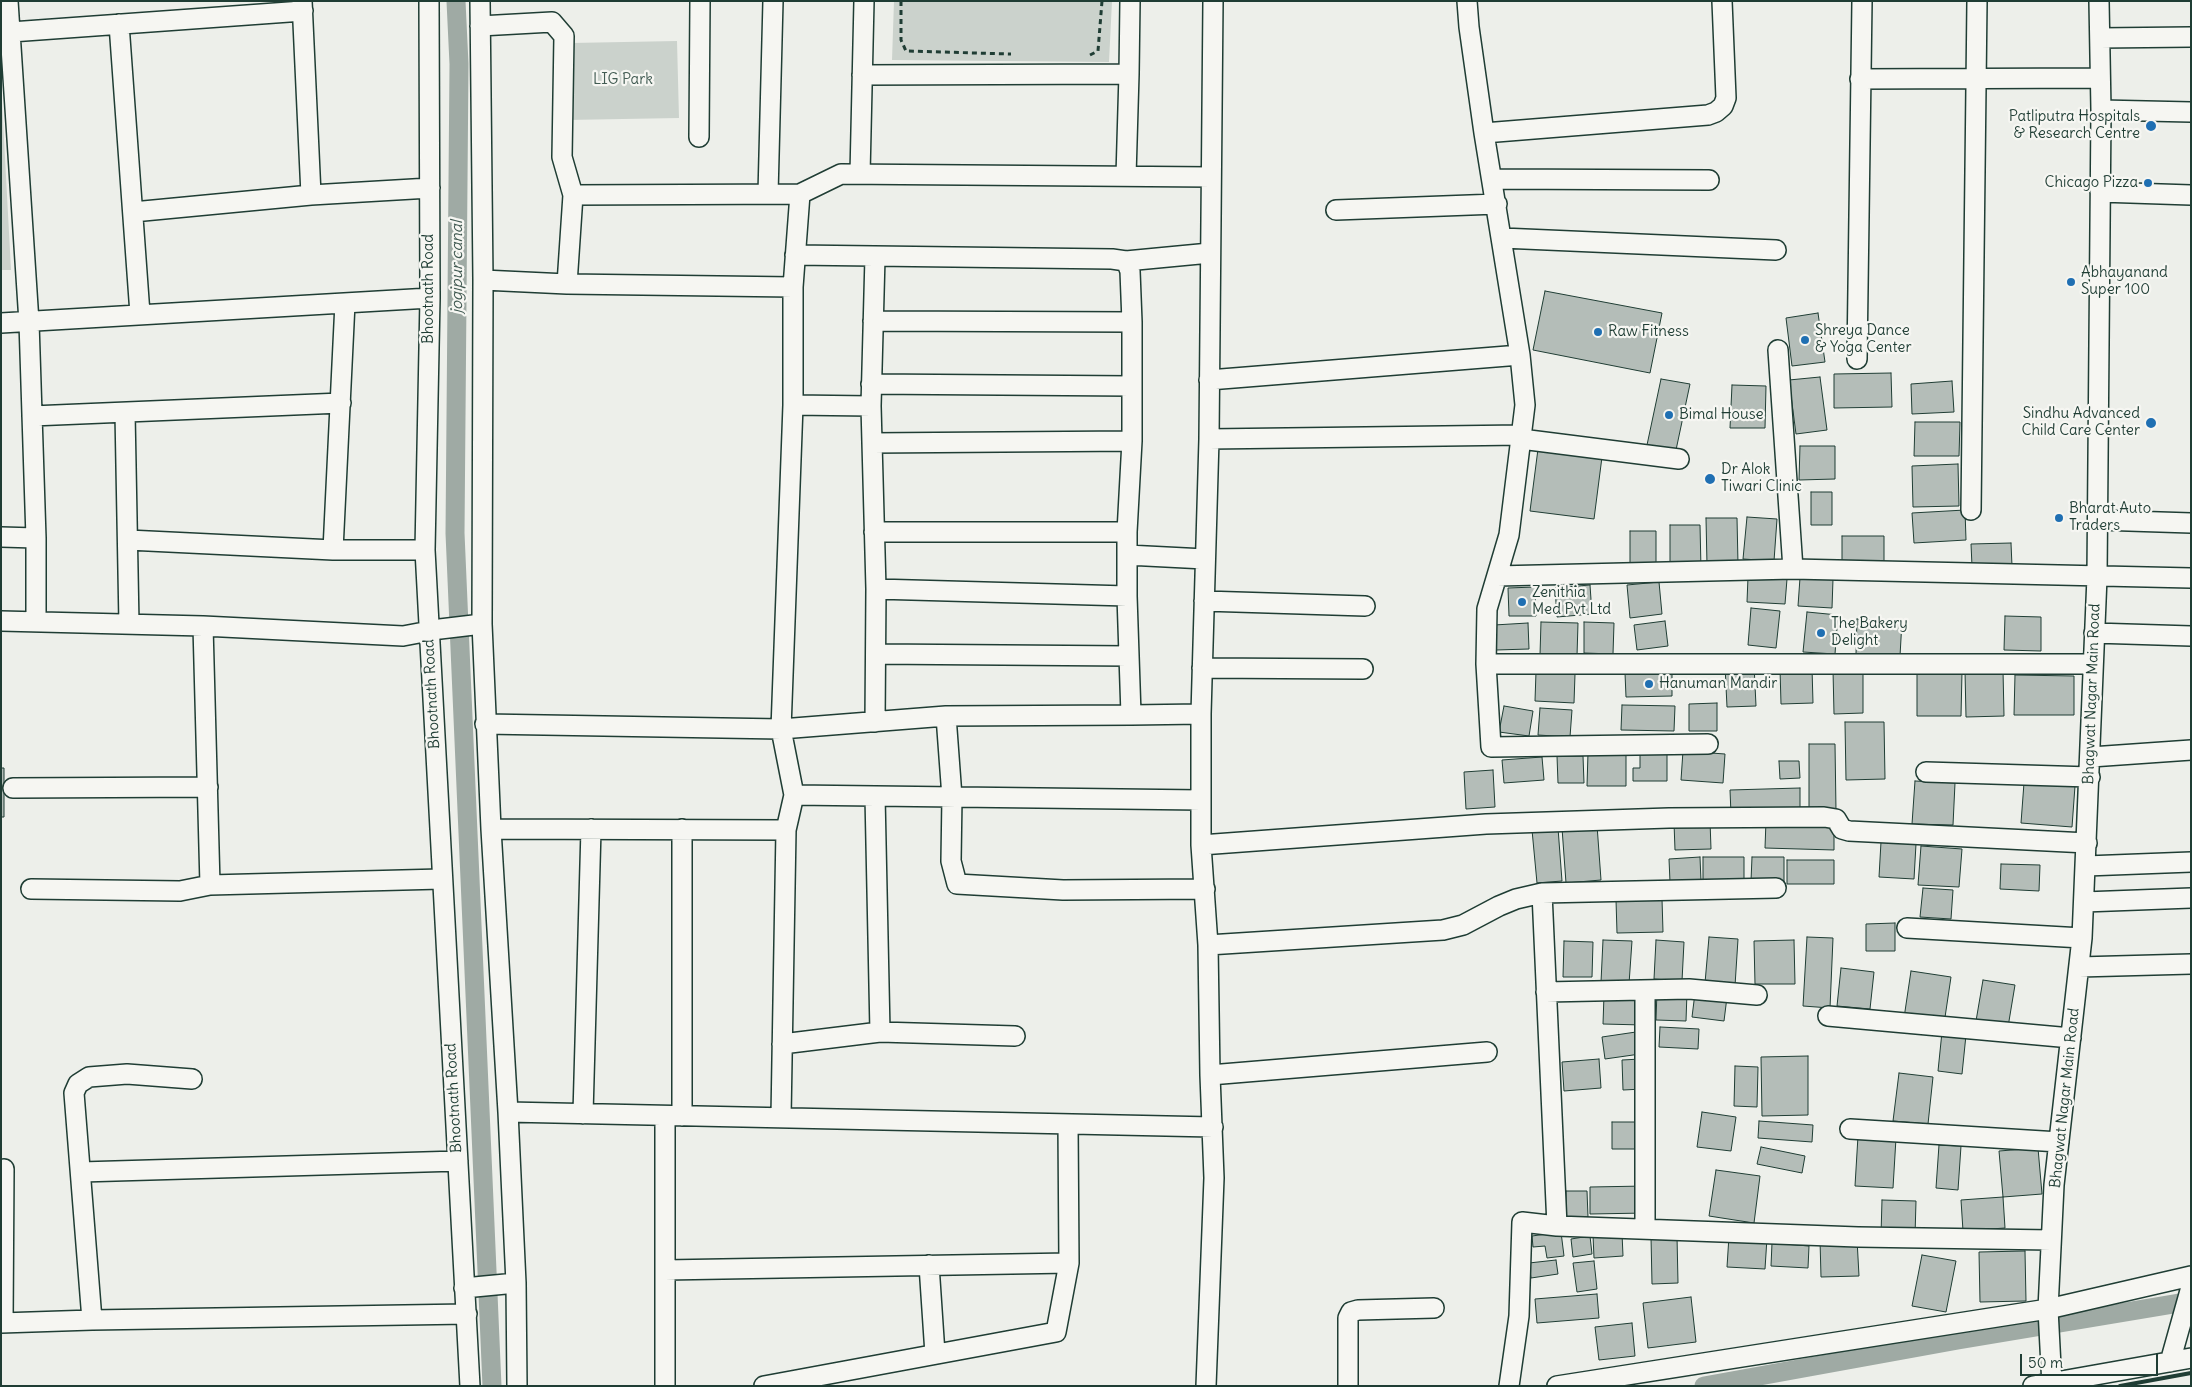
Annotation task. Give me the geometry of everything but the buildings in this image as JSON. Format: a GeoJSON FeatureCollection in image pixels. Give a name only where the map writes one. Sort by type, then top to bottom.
{"type":"FeatureCollection","features":[{"type":"Feature","properties":{"kind":"street"},"geometry":{"type":"LineString","coordinates":[[8,1],[29,322],[36,538],[36,622]]}},
{"type":"Feature","properties":{"kind":"street","name":"Bhootnath Road"},"geometry":{"type":"LineString","coordinates":[[429,1],[430,298],[425,550],[434,630],[441,879],[467,1288],[466,1314],[470,1386]]}},
{"type":"Feature","properties":{"kind":"street"},"geometry":{"type":"LineString","coordinates":[[480,1],[483,280],[474,625],[485,724],[508,1112],[510,1284],[517,1386]]}},
{"type":"Feature","properties":{"kind":"street"},"geometry":{"type":"LineString","coordinates":[[699,137],[700,1]]}},
{"type":"Feature","properties":{"kind":"street"},"geometry":{"type":"LineString","coordinates":[[768,194],[773,1]]}},
{"type":"Feature","properties":{"kind":"street"},"geometry":{"type":"LineString","coordinates":[[860,174],[864,1]]}},
{"type":"Feature","properties":{"kind":"street"},"geometry":{"type":"LineString","coordinates":[[1126,176],[1130,1]]}},
{"type":"Feature","properties":{"kind":"street"},"geometry":{"type":"LineString","coordinates":[[1206,1386],[1214,1178],[1208,945],[1202,845],[1201,714],[1209,439],[1213,1]]}},
{"type":"Feature","properties":{"kind":"street"},"geometry":{"type":"LineString","coordinates":[[1467,1],[1484,133],[1520,354],[1525,404],[1509,535],[1487,609],[1486,664],[1492,747],[1708,744]]}},
{"type":"Feature","properties":{"kind":"street"},"geometry":{"type":"LineString","coordinates":[[1484,133],[1708,115],[1716,112],[1723,106],[1726,98],[1722,1]]}},
{"type":"Feature","properties":{"kind":"street"},"geometry":{"type":"LineString","coordinates":[[1857,359],[1862,1]]}},
{"type":"Feature","properties":{"kind":"street"},"geometry":{"type":"LineString","coordinates":[[1971,510],[1977,1]]}},
{"type":"Feature","properties":{"kind":"street","name":"Bhagwat Nagar Main Road"},"geometry":{"type":"LineString","coordinates":[[2046,1385],[2050,1353],[2048,1312],[2051,1240],[2059,1142],[2082,938],[2090,777],[2098,520],[2101,110],[2099,1]]}},
{"type":"Feature","properties":{"kind":"street"},"geometry":{"type":"LineString","coordinates":[[10,32],[119,24],[302,6],[311,195]]}},
{"type":"Feature","properties":{"kind":"street"},"geometry":{"type":"LineString","coordinates":[[480,26],[552,22],[564,36],[562,157],[573,194],[567,284]]}},
{"type":"Feature","properties":{"kind":"street"},"geometry":{"type":"LineString","coordinates":[[119,24],[140,314]]}},
{"type":"Feature","properties":{"kind":"street"},"geometry":{"type":"LineString","coordinates":[[2100,38],[2191,37]]}},
{"type":"Feature","properties":{"kind":"street"},"geometry":{"type":"LineString","coordinates":[[862,75],[1129,74]]}},
{"type":"Feature","properties":{"kind":"street"},"geometry":{"type":"LineString","coordinates":[[1860,78],[2100,78]]}},
{"type":"Feature","properties":{"kind":"street"},"geometry":{"type":"LineString","coordinates":[[2101,110],[2191,112]]}},
{"type":"Feature","properties":{"kind":"street"},"geometry":{"type":"LineString","coordinates":[[573,194],[800,194],[841,174],[1211,177]]}},
{"type":"Feature","properties":{"kind":"street"},"geometry":{"type":"LineString","coordinates":[[1493,179],[1709,180]]}},
{"type":"Feature","properties":{"kind":"street"},"geometry":{"type":"LineString","coordinates":[[132,212],[311,195],[430,188]]}},
{"type":"Feature","properties":{"kind":"street"},"geometry":{"type":"LineString","coordinates":[[2100,192],[2191,195]]}},
{"type":"Feature","properties":{"kind":"street"},"geometry":{"type":"LineString","coordinates":[[780,1118],[786,830],[794,795],[781,729],[793,405],[793,287],[800,194]]}},
{"type":"Feature","properties":{"kind":"street"},"geometry":{"type":"LineString","coordinates":[[1336,210],[1497,204]]}},
{"type":"Feature","properties":{"kind":"street"},"geometry":{"type":"LineString","coordinates":[[1502,238],[1776,250]]}},
{"type":"Feature","properties":{"kind":"street"},"geometry":{"type":"LineString","coordinates":[[795,255],[1112,259],[1126,261],[1210,253]]}},
{"type":"Feature","properties":{"kind":"street"},"geometry":{"type":"LineString","coordinates":[[874,257],[871,406],[876,589],[876,722]]}},
{"type":"Feature","properties":{"kind":"street"},"geometry":{"type":"LineString","coordinates":[[1126,261],[1130,271],[1132,322],[1132,441],[1127,532],[1131,716]]}},
{"type":"Feature","properties":{"kind":"street"},"geometry":{"type":"LineString","coordinates":[[483,280],[567,284],[793,287]]}},
{"type":"Feature","properties":{"kind":"street"},"geometry":{"type":"LineString","coordinates":[[1,323],[430,298]]}},
{"type":"Feature","properties":{"kind":"street"},"geometry":{"type":"LineString","coordinates":[[333,550],[345,303]]}},
{"type":"Feature","properties":{"kind":"street"},"geometry":{"type":"LineString","coordinates":[[873,321],[1132,322]]}},
{"type":"Feature","properties":{"kind":"street"},"geometry":{"type":"LineString","coordinates":[[1778,350],[1793,569]]}},
{"type":"Feature","properties":{"kind":"street"},"geometry":{"type":"LineString","coordinates":[[1209,380],[1520,354]]}},
{"type":"Feature","properties":{"kind":"street"},"geometry":{"type":"LineString","coordinates":[[871,384],[1131,386]]}},
{"type":"Feature","properties":{"kind":"street"},"geometry":{"type":"LineString","coordinates":[[32,416],[341,403]]}},
{"type":"Feature","properties":{"kind":"street"},"geometry":{"type":"LineString","coordinates":[[793,405],[871,406]]}},
{"type":"Feature","properties":{"kind":"street"},"geometry":{"type":"LineString","coordinates":[[125,413],[129,624]]}},
{"type":"Feature","properties":{"kind":"street"},"geometry":{"type":"LineString","coordinates":[[1209,439],[1521,437],[1679,459]]}},
{"type":"Feature","properties":{"kind":"street"},"geometry":{"type":"LineString","coordinates":[[872,442],[1132,441]]}},
{"type":"Feature","properties":{"kind":"street"},"geometry":{"type":"LineString","coordinates":[[2098,520],[2191,523]]}},
{"type":"Feature","properties":{"kind":"street"},"geometry":{"type":"LineString","coordinates":[[874,532],[1127,532]]}},
{"type":"Feature","properties":{"kind":"street"},"geometry":{"type":"LineString","coordinates":[[1,538],[36,538]]}},
{"type":"Feature","properties":{"kind":"street"},"geometry":{"type":"LineString","coordinates":[[128,540],[333,550],[425,550]]}},
{"type":"Feature","properties":{"kind":"street"},"geometry":{"type":"LineString","coordinates":[[1127,555],[1205,559]]}},
{"type":"Feature","properties":{"kind":"street"},"geometry":{"type":"LineString","coordinates":[[1497,576],[1793,569],[2191,578]]}},
{"type":"Feature","properties":{"kind":"street"},"geometry":{"type":"LineString","coordinates":[[876,589],[1127,596]]}},
{"type":"Feature","properties":{"kind":"street"},"geometry":{"type":"LineString","coordinates":[[1204,601],[1365,606]]}},
{"type":"Feature","properties":{"kind":"street"},"geometry":{"type":"LineString","coordinates":[[1,621],[203,626],[403,636],[474,625]]}},
{"type":"Feature","properties":{"kind":"street"},"geometry":{"type":"LineString","coordinates":[[203,626],[210,885]]}},
{"type":"Feature","properties":{"kind":"street"},"geometry":{"type":"LineString","coordinates":[[2094,633],[2191,636]]}},
{"type":"Feature","properties":{"kind":"street"},"geometry":{"type":"LineString","coordinates":[[876,654],[1129,656]]}},
{"type":"Feature","properties":{"kind":"street"},"geometry":{"type":"LineString","coordinates":[[1486,664],[2093,664]]}},
{"type":"Feature","properties":{"kind":"street"},"geometry":{"type":"LineString","coordinates":[[1202,668],[1363,669]]}},
{"type":"Feature","properties":{"kind":"street"},"geometry":{"type":"LineString","coordinates":[[485,724],[781,729],[946,716],[1201,714]]}},
{"type":"Feature","properties":{"kind":"street"},"geometry":{"type":"LineString","coordinates":[[946,716],[952,797],[952,861],[957,884],[1063,890],[1205,889]]}},
{"type":"Feature","properties":{"kind":"street"},"geometry":{"type":"LineString","coordinates":[[2090,757],[2191,750]]}},
{"type":"Feature","properties":{"kind":"street"},"geometry":{"type":"LineString","coordinates":[[1926,772],[2090,777]]}},
{"type":"Feature","properties":{"kind":"street"},"geometry":{"type":"LineString","coordinates":[[13,788],[208,787]]}},
{"type":"Feature","properties":{"kind":"street"},"geometry":{"type":"LineString","coordinates":[[794,795],[1201,800]]}},
{"type":"Feature","properties":{"kind":"street"},"geometry":{"type":"LineString","coordinates":[[875,796],[880,1032]]}},
{"type":"Feature","properties":{"kind":"street"},"geometry":{"type":"LineString","coordinates":[[1202,845],[1486,824],[1669,818],[1824,817],[1836,819],[1842,830],[1849,831],[2087,842]]}},
{"type":"Feature","properties":{"kind":"street"},"geometry":{"type":"LineString","coordinates":[[491,829],[786,830]]}},
{"type":"Feature","properties":{"kind":"street"},"geometry":{"type":"LineString","coordinates":[[583,1114],[590,829]]}},
{"type":"Feature","properties":{"kind":"street"},"geometry":{"type":"LineString","coordinates":[[665,1386],[665,1270],[674,1116],[682,829]]}},
{"type":"Feature","properties":{"kind":"street"},"geometry":{"type":"LineString","coordinates":[[2086,866],[2191,862]]}},
{"type":"Feature","properties":{"kind":"street"},"geometry":{"type":"LineString","coordinates":[[31,889],[180,891],[210,885],[441,879]]}},
{"type":"Feature","properties":{"kind":"street"},"geometry":{"type":"LineString","coordinates":[[1208,945],[1443,930],[1463,925],[1507,903],[1542,893],[1776,888]]}},
{"type":"Feature","properties":{"kind":"street"},"geometry":{"type":"LineString","coordinates":[[1542,893],[1557,1226]]}},
{"type":"Feature","properties":{"kind":"street"},"geometry":{"type":"LineString","coordinates":[[2084,902],[2191,898]]}},
{"type":"Feature","properties":{"kind":"street"},"geometry":{"type":"LineString","coordinates":[[1907,928],[2082,938]]}},
{"type":"Feature","properties":{"kind":"street"},"geometry":{"type":"LineString","coordinates":[[2079,967],[2191,964]]}},
{"type":"Feature","properties":{"kind":"street"},"geometry":{"type":"LineString","coordinates":[[1645,990],[1645,1229]]}},
{"type":"Feature","properties":{"kind":"street"},"geometry":{"type":"LineString","coordinates":[[1546,992],[1700,990],[1757,995]]}},
{"type":"Feature","properties":{"kind":"street"},"geometry":{"type":"LineString","coordinates":[[1828,1016],[2072,1038]]}},
{"type":"Feature","properties":{"kind":"street"},"geometry":{"type":"LineString","coordinates":[[782,1044],[880,1032],[1015,1036]]}},
{"type":"Feature","properties":{"kind":"street"},"geometry":{"type":"LineString","coordinates":[[1210,1075],[1487,1052]]}},
{"type":"Feature","properties":{"kind":"street"},"geometry":{"type":"LineString","coordinates":[[92,1320],[74,1093],[78,1084],[89,1077],[127,1074],[192,1078]]}},
{"type":"Feature","properties":{"kind":"street"},"geometry":{"type":"LineString","coordinates":[[508,1112],[1213,1127]]}},
{"type":"Feature","properties":{"kind":"street"},"geometry":{"type":"LineString","coordinates":[[764,1386],[1056,1332],[1069,1263],[1068,1124]]}},
{"type":"Feature","properties":{"kind":"street"},"geometry":{"type":"LineString","coordinates":[[1850,1129],[2059,1142]]}},
{"type":"Feature","properties":{"kind":"street"},"geometry":{"type":"LineString","coordinates":[[81,1172],[458,1161]]}},
{"type":"Feature","properties":{"kind":"street"},"geometry":{"type":"LineString","coordinates":[[4,1170],[2,1323],[466,1314]]}},
{"type":"Feature","properties":{"kind":"street"},"geometry":{"type":"LineString","coordinates":[[1509,1386],[1520,1316],[1522,1222],[1557,1226],[1858,1237],[2051,1240]]}},
{"type":"Feature","properties":{"kind":"street"},"geometry":{"type":"LineString","coordinates":[[665,1270],[1069,1263]]}},
{"type":"Feature","properties":{"kind":"street"},"geometry":{"type":"LineString","coordinates":[[930,1265],[936,1354]]}},
{"type":"Feature","properties":{"kind":"street"},"geometry":{"type":"LineString","coordinates":[[467,1288],[510,1284]]}},
{"type":"Feature","properties":{"kind":"street"},"geometry":{"type":"LineString","coordinates":[[1557,1386],[2048,1312],[2190,1286],[2170,1362]]}},
{"type":"Feature","properties":{"kind":"street"},"geometry":{"type":"LineString","coordinates":[[1348,1386],[1348,1318],[1351,1312],[1358,1310],[1434,1308]]}},
{"type":"Feature","properties":{"kind":"street"},"geometry":{"type":"LineString","coordinates":[[2046,1385],[2191,1358]]}},
{"type":"Feature","properties":{"kind":"path"},"geometry":{"type":"LineString","coordinates":[[901,1],[901,40],[906,51],[1012,54]]}},
{"type":"Feature","properties":{"kind":"path"},"geometry":{"type":"LineString","coordinates":[[1088,56],[1098,51],[1102,1]]}},
{"type":"Feature","properties":{"kind":"green space"},"geometry":{"type":"Polygon","coordinates":[[[894,1],[1112,1],[1109,62],[892,60],[894,1]]]}},
{"type":"Feature","properties":{"kind":"green space","name":"LIG Park"},"geometry":{"type":"Polygon","coordinates":[[[677,41],[679,118],[567,120],[571,43],[677,41]]]}},
{"type":"Feature","properties":{"kind":"green space"},"geometry":{"type":"Polygon","coordinates":[[[1,83],[11,270],[1,270],[1,83]]]}},
{"type":"Feature","properties":{"kind":"waterway","name":"jogipur canal"},"geometry":{"type":"LineString","coordinates":[[456,1],[459,64],[455,533],[492,1386]]}},
{"type":"Feature","properties":{"kind":"waterway"},"geometry":{"type":"LineString","coordinates":[[1704,1386],[1958,1340],[2191,1301]]}},
{"type":"Feature","properties":{"kind":"railway"},"geometry":{"type":"LineString","coordinates":[[2120,1386],[2191,1373]]}},
{"type":"Feature","properties":{"kind":"place","name":"Patliputra Hospitals & Research Centre"},"geometry":{"type":"Point","coordinates":[2151,126]}},
{"type":"Feature","properties":{"kind":"place","name":"Chicago Pizza"},"geometry":{"type":"Point","coordinates":[2148,183]}},
{"type":"Feature","properties":{"kind":"place","name":"Abhayanand Super 100"},"geometry":{"type":"Point","coordinates":[2071,282]}},
{"type":"Feature","properties":{"kind":"place","name":"Raw Fitness"},"geometry":{"type":"Point","coordinates":[1598,332]}},
{"type":"Feature","properties":{"kind":"place","name":"Shreya Dance & Yoga Center"},"geometry":{"type":"Point","coordinates":[1805,340]}},
{"type":"Feature","properties":{"kind":"place","name":"Bimal House"},"geometry":{"type":"Point","coordinates":[1669,415]}},
{"type":"Feature","properties":{"kind":"place","name":"Sindhu Advanced Child Care Center"},"geometry":{"type":"Point","coordinates":[2151,423]}},
{"type":"Feature","properties":{"kind":"place","name":"Dr Alok Tiwari Clinic"},"geometry":{"type":"Point","coordinates":[1710,479]}},
{"type":"Feature","properties":{"kind":"place","name":"Bharat Auto Traders"},"geometry":{"type":"Point","coordinates":[2059,518]}},
{"type":"Feature","properties":{"kind":"place","name":"Zenithia Med Pvt Ltd"},"geometry":{"type":"Point","coordinates":[1522,602]}},
{"type":"Feature","properties":{"kind":"place","name":"The Bakery Delight"},"geometry":{"type":"Point","coordinates":[1821,633]}},
{"type":"Feature","properties":{"kind":"place","name":"Hanuman Mandir"},"geometry":{"type":"Point","coordinates":[1649,684]}}]}
